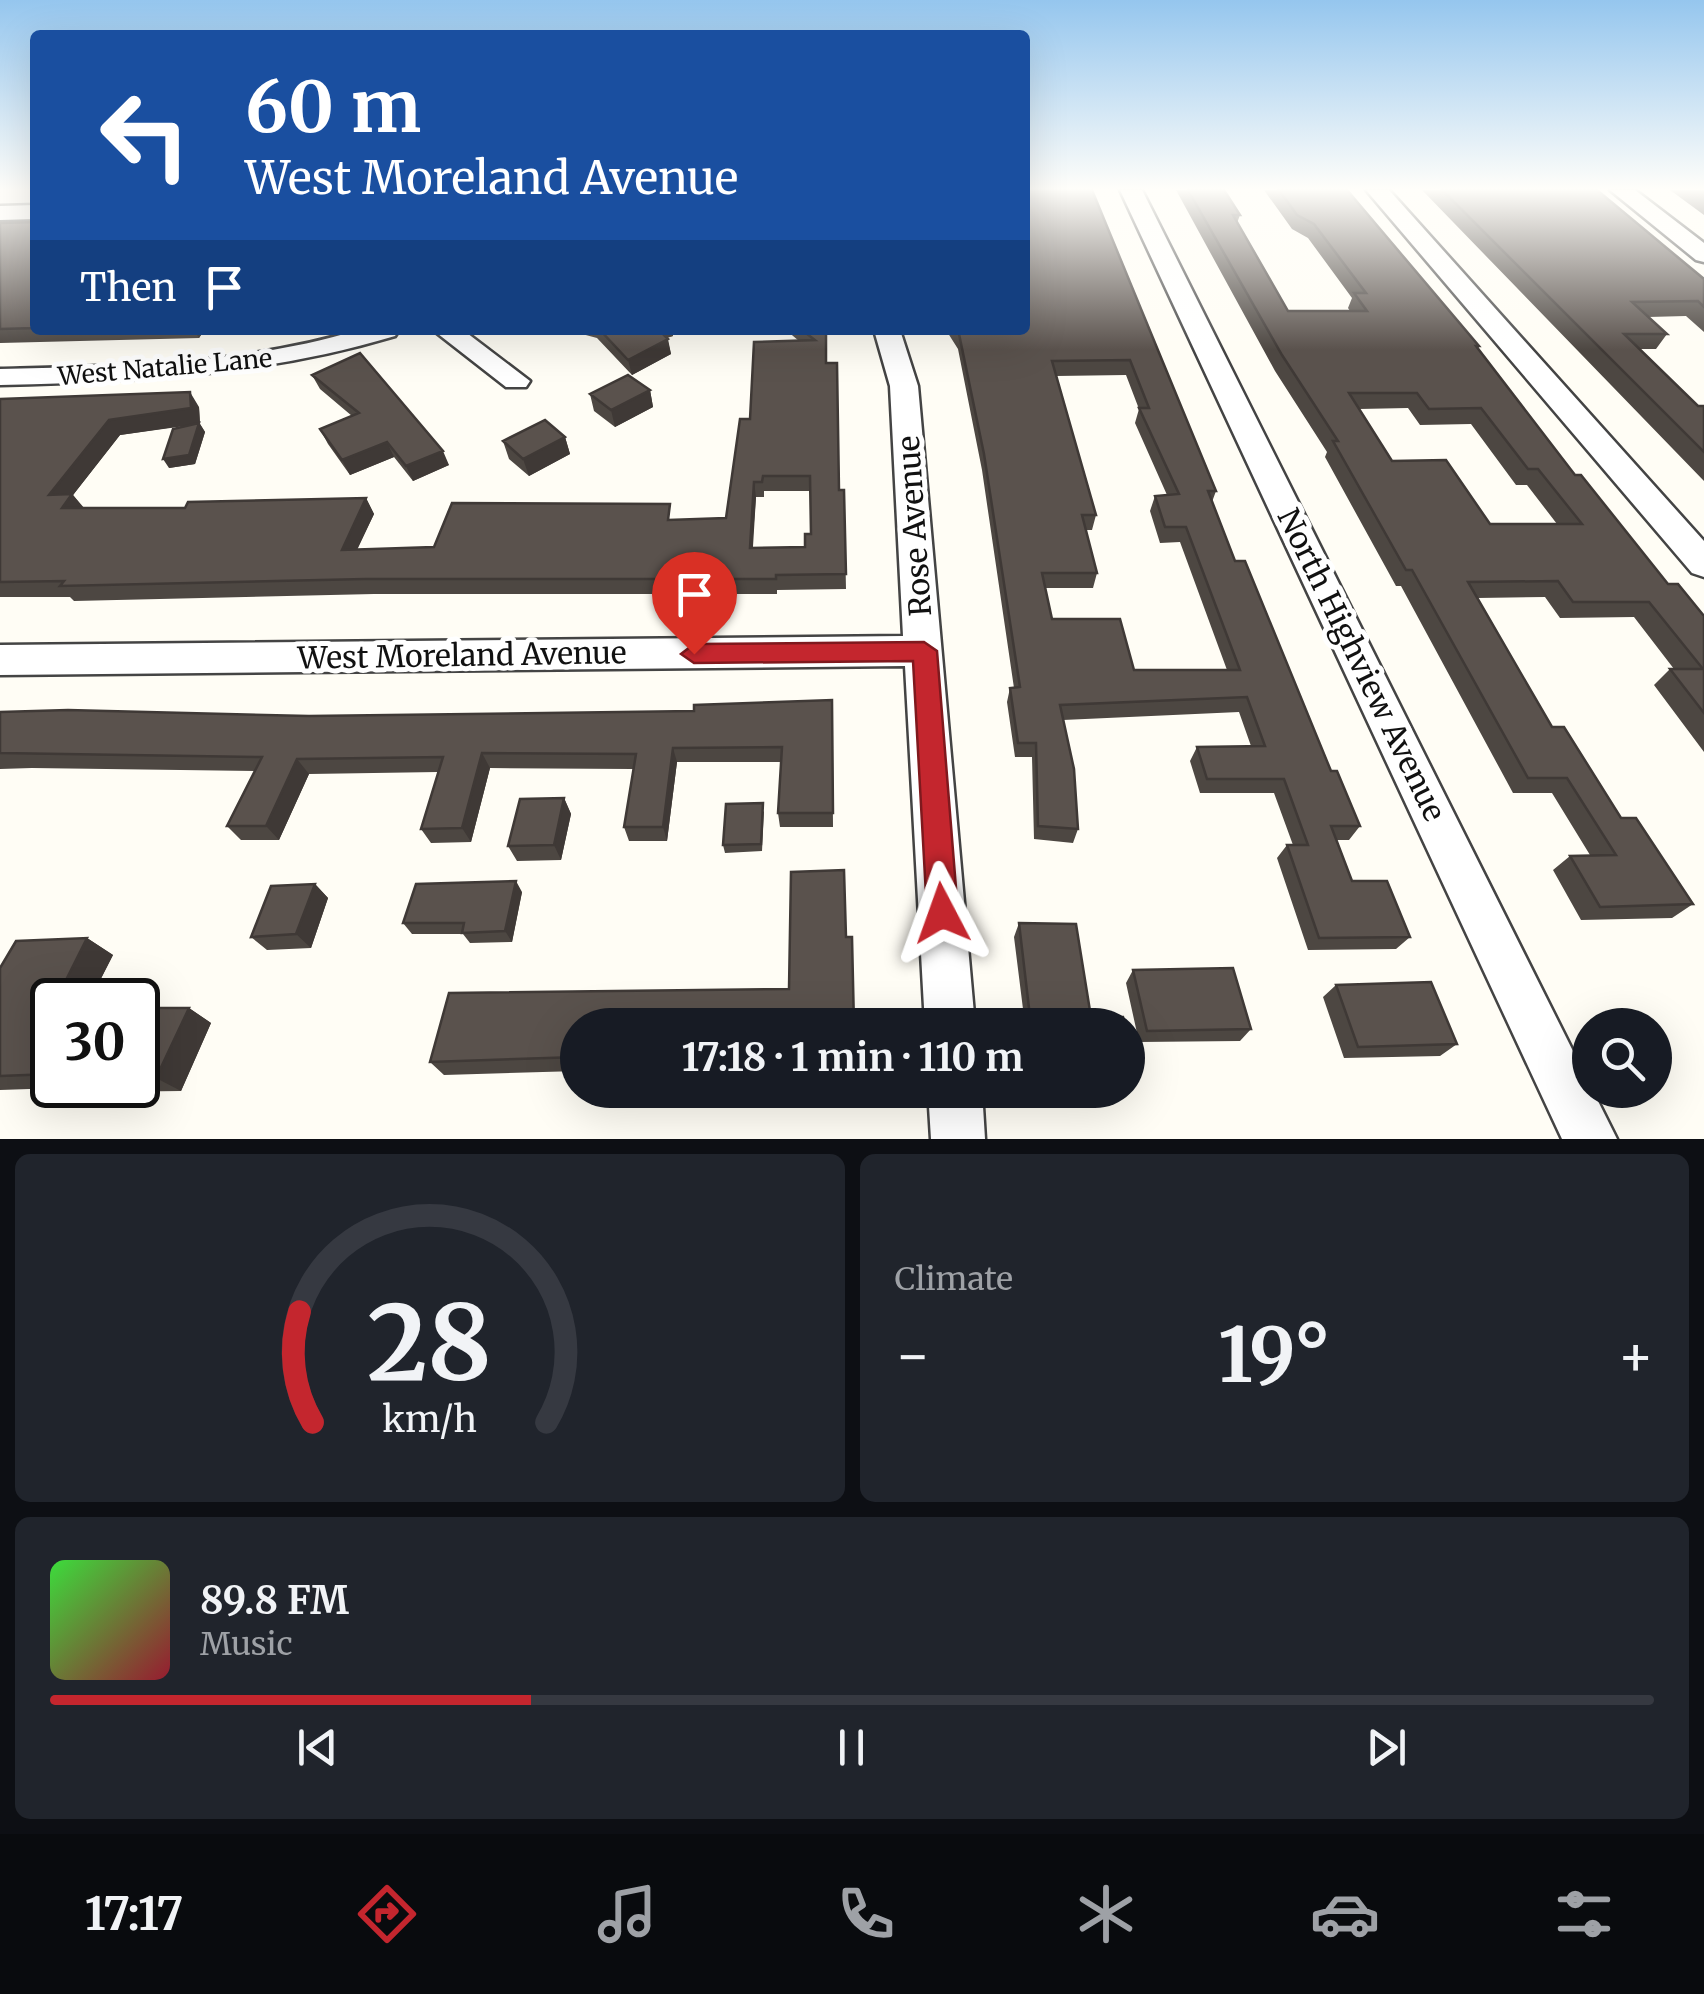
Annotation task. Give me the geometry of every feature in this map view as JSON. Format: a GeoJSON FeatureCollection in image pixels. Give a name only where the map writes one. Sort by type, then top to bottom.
{"type":"FeatureCollection","features":[{"type":"Feature","properties":{"kind":"street","name":"North Highview Avenue"},"geometry":{"type":"LineString","coordinates":[[1157,243],[1590,1139]]}},
{"type":"Feature","properties":{"kind":"street"},"geometry":{"type":"LineString","coordinates":[[1423,243],[1704,564]]}},
{"type":"Feature","properties":{"kind":"street","name":"West Natalie Lane"},"geometry":{"type":"LineString","coordinates":[[0,377],[217,368],[288,356],[367,335]]}},
{"type":"Feature","properties":{"kind":"street"},"geometry":{"type":"LineString","coordinates":[[453,335],[516,382]]}},
{"type":"Feature","properties":{"kind":"street","name":"Rose Avenue"},"geometry":{"type":"LineString","coordinates":[[888,335],[897,352],[904,386],[949,1008]]}},
{"type":"Feature","properties":{"kind":"street","name":"West Moreland Avenue"},"geometry":{"type":"LineString","coordinates":[[0,660],[924,651]]}},
{"type":"Feature","properties":{"kind":"street"},"geometry":{"type":"LineString","coordinates":[[956,1108],[958,1139]]}},
{"type":"Feature","properties":{"kind":"building"},"geometry":{"type":"Polygon","coordinates":[[[0,243],[30,243],[30,328],[0,329],[0,243]]]}},
{"type":"Feature","properties":{"kind":"building"},"geometry":{"type":"Polygon","coordinates":[[[1030,243],[1114,243],[1216,491],[1208,491],[1235,561],[1245,561],[1331,771],[1337,771],[1360,826],[1331,826],[1352,881],[1387,881],[1410,937],[1319,938],[1287,845],[1308,845],[1284,779],[1207,779],[1197,747],[1265,746],[1247,697],[1060,705],[1074,769],[1078,829],[1038,826],[1036,743],[1018,743],[1010,688],[1020,687],[984,454],[959,335],[1030,335],[1030,243]],[[1130,360],[1052,361],[1096,515],[1082,515],[1097,573],[1042,573],[1052,619],[1120,619],[1134,670],[1240,670],[1186,527],[1165,527],[1155,496],[1179,494],[1139,408],[1149,408],[1130,360]]]}},
{"type":"Feature","properties":{"kind":"building"},"geometry":{"type":"Polygon","coordinates":[[[1218,243],[1249,243],[1288,311],[1367,311],[1354,293],[1366,293],[1328,243],[1392,243],[1479,346],[1575,475],[1581,475],[1668,584],[1678,584],[1704,616],[1704,713],[1670,669],[1703,669],[1649,602],[1573,602],[1558,581],[1468,582],[1552,727],[1564,727],[1621,818],[1636,818],[1693,904],[1600,907],[1570,856],[1616,855],[1567,778],[1528,778],[1412,570],[1406,570],[1333,441],[1338,441],[1282,355],[1218,243]],[[1349,393],[1392,461],[1446,460],[1490,524],[1582,524],[1538,469],[1528,469],[1481,408],[1429,409],[1417,393],[1349,393]]]}},
{"type":"Feature","properties":{"kind":"building"},"geometry":{"type":"Polygon","coordinates":[[[1495,243],[1661,243],[1704,279],[1704,307],[1698,301],[1632,302],[1667,334],[1624,334],[1698,406],[1704,406],[1704,452],[1495,243]]]}},
{"type":"Feature","properties":{"kind":"building"},"geometry":{"type":"Polygon","coordinates":[[[605,335],[664,335],[668,339],[628,360],[605,335]]]}},
{"type":"Feature","properties":{"kind":"building"},"geometry":{"type":"Polygon","coordinates":[[[808,335],[826,335],[826,363],[837,363],[839,490],[844,490],[846,574],[776,575],[776,579],[365,579],[60,586],[64,581],[0,582],[0,399],[190,392],[191,408],[109,420],[49,495],[72,494],[62,508],[185,508],[188,502],[366,498],[342,550],[434,547],[452,503],[670,504],[668,520],[726,518],[740,419],[750,419],[754,342],[815,340],[808,335]],[[763,476],[762,482],[754,482],[750,548],[805,547],[805,534],[811,534],[810,476],[763,476]]]}},
{"type":"Feature","properties":{"kind":"building"},"geometry":{"type":"Polygon","coordinates":[[[360,353],[443,451],[406,466],[387,442],[342,460],[320,429],[359,413],[312,375],[360,353]]]}},
{"type":"Feature","properties":{"kind":"building"},"geometry":{"type":"Polygon","coordinates":[[[628,375],[650,390],[611,410],[590,394],[628,375]]]}},
{"type":"Feature","properties":{"kind":"building"},"geometry":{"type":"Polygon","coordinates":[[[545,420],[565,437],[523,459],[503,441],[545,420]]]}},
{"type":"Feature","properties":{"kind":"building"},"geometry":{"type":"Polygon","coordinates":[[[199,423],[189,455],[163,459],[173,429],[199,423]]]}},
{"type":"Feature","properties":{"kind":"building"},"geometry":{"type":"Polygon","coordinates":[[[832,700],[833,813],[778,813],[782,747],[673,748],[663,827],[624,827],[636,754],[482,753],[462,828],[421,829],[443,757],[297,759],[266,826],[227,826],[262,757],[0,753],[0,712],[309,716],[694,711],[694,705],[832,700]]]}},
{"type":"Feature","properties":{"kind":"building"},"geometry":{"type":"Polygon","coordinates":[[[564,798],[554,845],[508,846],[520,799],[564,798]]]}},
{"type":"Feature","properties":{"kind":"building"},"geometry":{"type":"Polygon","coordinates":[[[763,803],[761,844],[723,845],[726,804],[763,803]]]}},
{"type":"Feature","properties":{"kind":"building"},"geometry":{"type":"Polygon","coordinates":[[[844,870],[846,937],[852,937],[854,1008],[560,1008],[560,1058],[430,1062],[449,993],[789,989],[791,872],[844,870]]]}},
{"type":"Feature","properties":{"kind":"building"},"geometry":{"type":"Polygon","coordinates":[[[516,881],[505,931],[462,933],[464,923],[403,923],[416,884],[516,881]]]}},
{"type":"Feature","properties":{"kind":"building"},"geometry":{"type":"Polygon","coordinates":[[[315,884],[296,934],[251,937],[271,886],[315,884]]]}},
{"type":"Feature","properties":{"kind":"building"},"geometry":{"type":"Polygon","coordinates":[[[1019,923],[1076,924],[1090,1008],[1029,1008],[1019,923]]]}},
{"type":"Feature","properties":{"kind":"building"},"geometry":{"type":"Polygon","coordinates":[[[87,938],[67,978],[30,978],[30,1075],[0,1076],[0,968],[16,941],[87,938]]]}},
{"type":"Feature","properties":{"kind":"building"},"geometry":{"type":"Polygon","coordinates":[[[1233,968],[1251,1029],[1147,1031],[1145,1008],[1142,1008],[1133,970],[1233,968]]]}},
{"type":"Feature","properties":{"kind":"building"},"geometry":{"type":"Polygon","coordinates":[[[1431,982],[1457,1044],[1358,1047],[1336,985],[1431,982]]]}},
{"type":"Feature","properties":{"kind":"building"},"geometry":{"type":"Polygon","coordinates":[[[160,1008],[189,1008],[160,1070],[160,1008]]]}},
{"type":"Feature","properties":{"kind":"route"},"geometry":{"type":"LineString","coordinates":[[694,654],[924,651],[942,913]]}}]}
